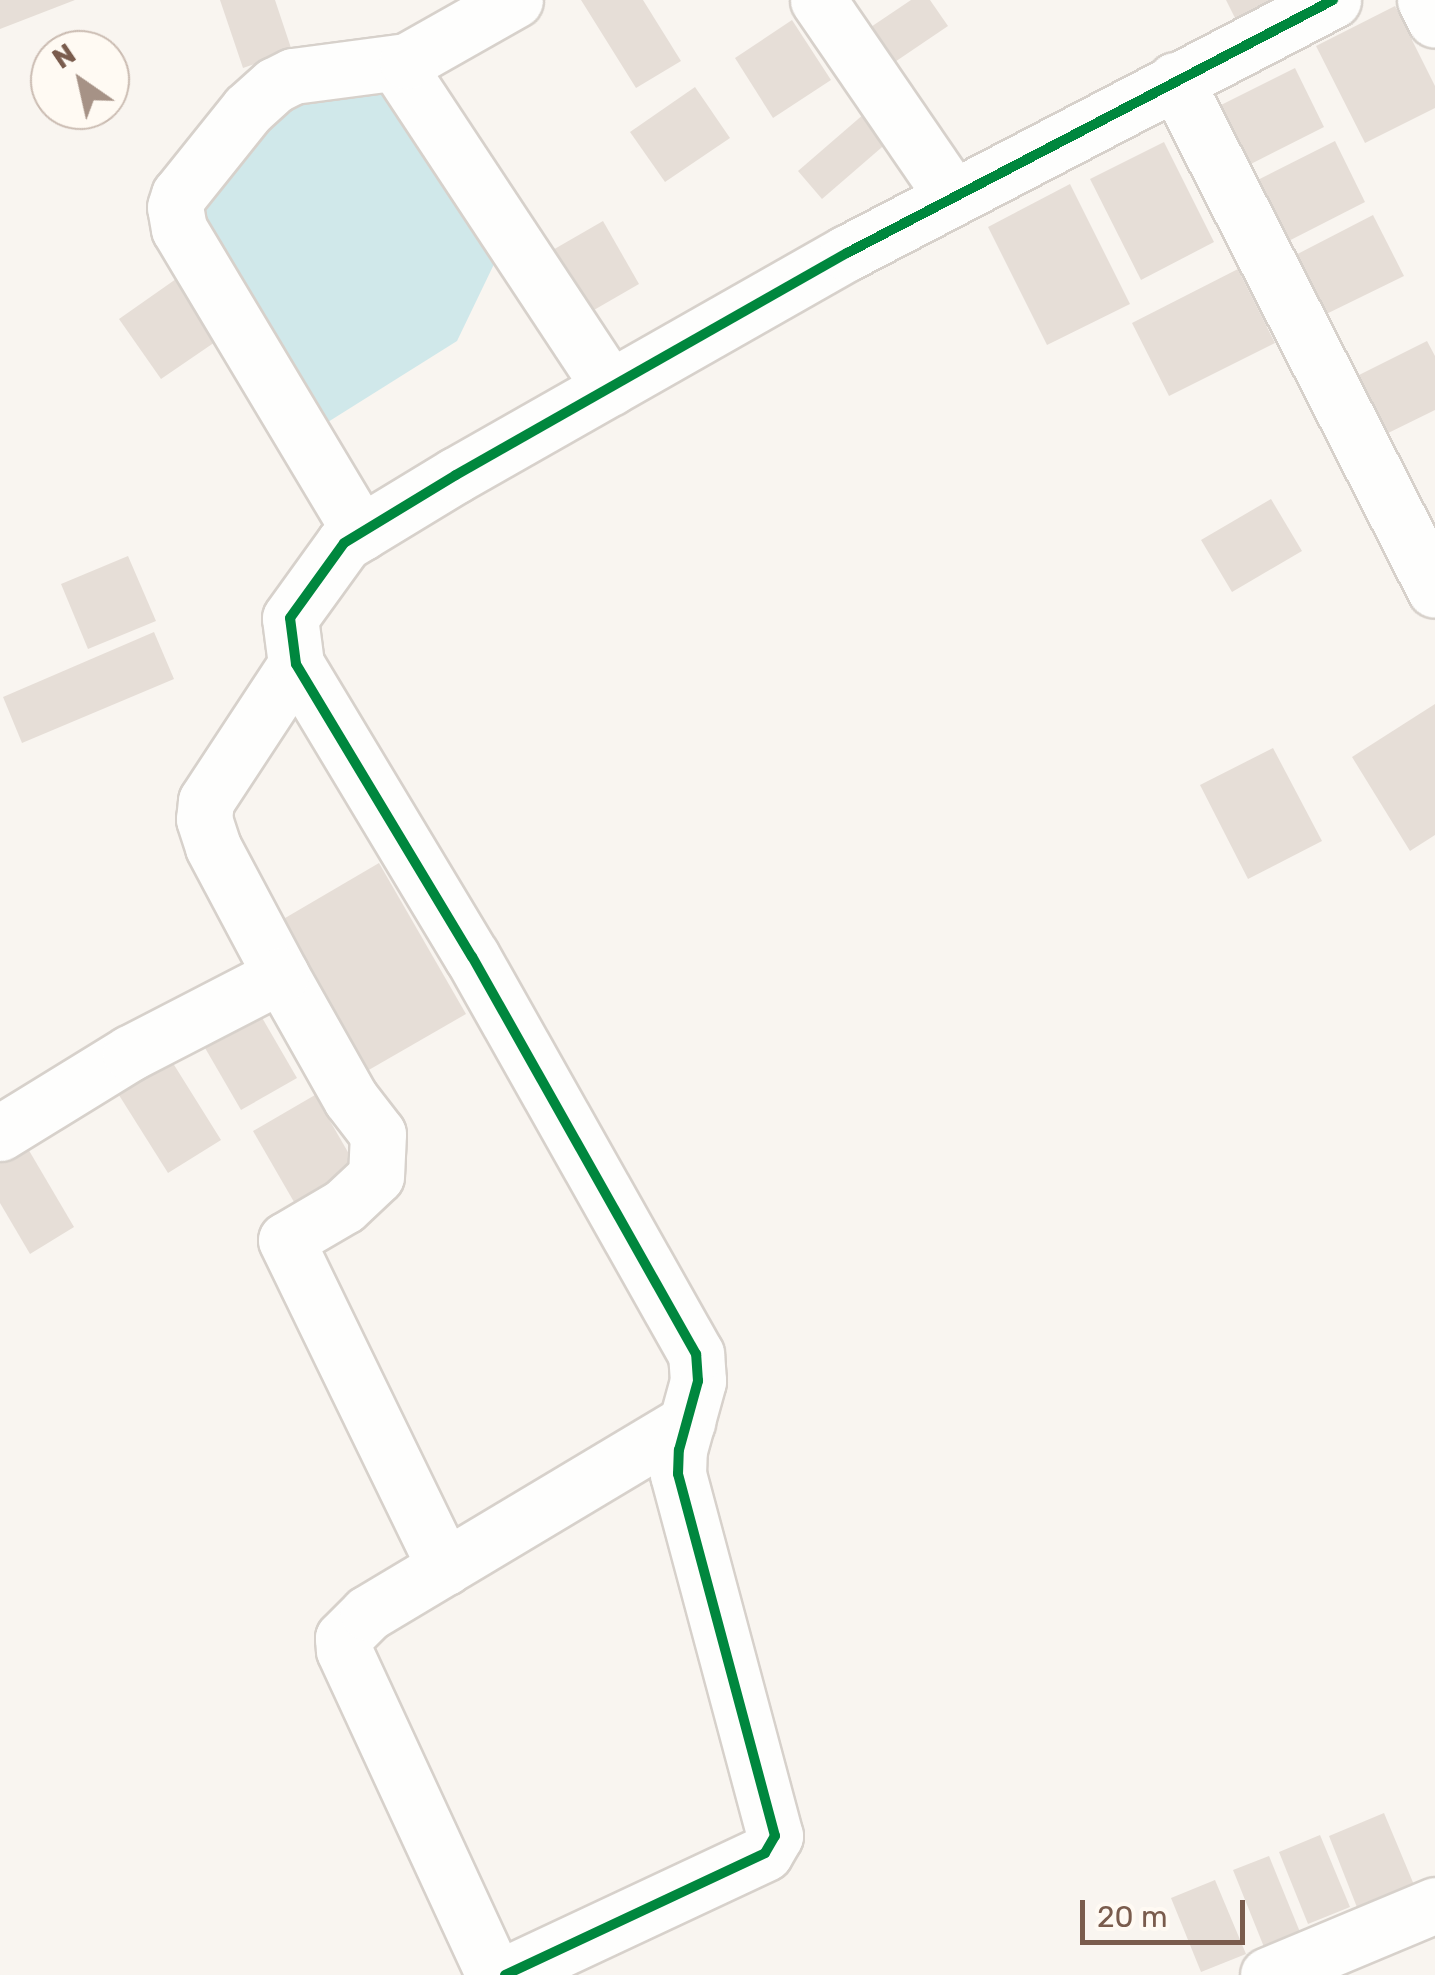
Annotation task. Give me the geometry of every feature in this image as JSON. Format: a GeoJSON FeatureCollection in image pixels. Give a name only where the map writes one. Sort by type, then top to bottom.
{"type":"FeatureCollection","features":[{"type":"Feature","properties":{"kind":"street"},"geometry":{"type":"LineString","coordinates":[[361,533],[179,229],[175,206],[179,195],[248,108],[275,85],[293,76],[396,63],[433,49],[515,0]]}},
{"type":"Feature","properties":{"kind":"street"},"geometry":{"type":"LineString","coordinates":[[818,0],[952,196]]}},
{"type":"Feature","properties":{"kind":"street"},"geometry":{"type":"LineString","coordinates":[[505,1975],[766,1853],[775,1836],[678,1474],[698,1381],[696,1354],[472,957],[296,664],[290,618],[334,553],[361,533],[952,196],[1333,0]]}},
{"type":"Feature","properties":{"kind":"street"},"geometry":{"type":"LineString","coordinates":[[1425,0],[1435,20]]}},
{"type":"Feature","properties":{"kind":"street"},"geometry":{"type":"LineString","coordinates":[[396,63],[610,388]]}},
{"type":"Feature","properties":{"kind":"street"},"geometry":{"type":"LineString","coordinates":[[1174,80],[1435,590]]}},
{"type":"Feature","properties":{"kind":"street"},"geometry":{"type":"LineString","coordinates":[[296,664],[206,801],[204,820],[213,847],[281,976],[352,1099],[378,1134],[376,1176],[344,1206],[286,1240],[445,1567]]}},
{"type":"Feature","properties":{"kind":"street"},"geometry":{"type":"LineString","coordinates":[[0,1133],[130,1054],[281,976]]}},
{"type":"Feature","properties":{"kind":"street"},"geometry":{"type":"LineString","coordinates":[[494,1975],[344,1650],[344,1638],[350,1628],[445,1567],[687,1422]]}},
{"type":"Feature","properties":{"kind":"street"},"geometry":{"type":"LineString","coordinates":[[1268,1975],[1435,1905]]}},
{"type":"Feature","properties":{"kind":"water"},"geometry":{"type":"Polygon","coordinates":[[[383,89],[496,260],[457,341],[320,427],[197,202],[272,103],[383,89]]]}},
{"type":"Feature","properties":{"kind":"building"},"geometry":{"type":"Polygon","coordinates":[[[0,0],[75,0],[0,29],[0,0]]]}},
{"type":"Feature","properties":{"kind":"building"},"geometry":{"type":"Polygon","coordinates":[[[220,0],[275,0],[292,51],[243,68],[220,0]]]}},
{"type":"Feature","properties":{"kind":"building"},"geometry":{"type":"Polygon","coordinates":[[[581,0],[643,0],[681,61],[636,88],[581,0]]]}},
{"type":"Feature","properties":{"kind":"building"},"geometry":{"type":"Polygon","coordinates":[[[911,0],[930,0],[948,26],[883,70],[859,35],[911,0]]]}},
{"type":"Feature","properties":{"kind":"building"},"geometry":{"type":"Polygon","coordinates":[[[1226,0],[1275,0],[1236,20],[1226,0]]]}},
{"type":"Feature","properties":{"kind":"building"},"geometry":{"type":"Polygon","coordinates":[[[1395,6],[1435,86],[1435,108],[1365,143],[1316,46],[1395,6]]]}},
{"type":"Feature","properties":{"kind":"building"},"geometry":{"type":"Polygon","coordinates":[[[792,20],[831,80],[773,118],[735,58],[792,20]]]}},
{"type":"Feature","properties":{"kind":"building"},"geometry":{"type":"Polygon","coordinates":[[[1295,68],[1324,127],[1239,170],[1209,111],[1295,68]]]}},
{"type":"Feature","properties":{"kind":"building"},"geometry":{"type":"Polygon","coordinates":[[[695,87],[730,138],[665,182],[630,132],[695,87]]]}},
{"type":"Feature","properties":{"kind":"building"},"geometry":{"type":"Polygon","coordinates":[[[872,107],[896,135],[822,199],[798,171],[872,107]]]}},
{"type":"Feature","properties":{"kind":"building"},"geometry":{"type":"Polygon","coordinates":[[[1335,141],[1365,202],[1271,250],[1240,189],[1335,141]]]}},
{"type":"Feature","properties":{"kind":"building"},"geometry":{"type":"Polygon","coordinates":[[[1164,142],[1214,242],[1141,280],[1090,179],[1164,142]]]}},
{"type":"Feature","properties":{"kind":"building"},"geometry":{"type":"Polygon","coordinates":[[[1070,184],[1130,304],[1047,345],[988,227],[1070,184]]]}},
{"type":"Feature","properties":{"kind":"building"},"geometry":{"type":"Polygon","coordinates":[[[1373,215],[1404,276],[1314,320],[1284,261],[1373,215]]]}},
{"type":"Feature","properties":{"kind":"building"},"geometry":{"type":"Polygon","coordinates":[[[603,221],[639,284],[587,314],[551,251],[603,221]]]}},
{"type":"Feature","properties":{"kind":"building"},"geometry":{"type":"Polygon","coordinates":[[[1238,269],[1275,343],[1169,396],[1132,323],[1238,269]]]}},
{"type":"Feature","properties":{"kind":"building"},"geometry":{"type":"Polygon","coordinates":[[[176,279],[218,340],[161,379],[119,319],[176,279]]]}},
{"type":"Feature","properties":{"kind":"building"},"geometry":{"type":"Polygon","coordinates":[[[1427,341],[1435,356],[1435,410],[1380,437],[1351,379],[1427,341]]]}},
{"type":"Feature","properties":{"kind":"building"},"geometry":{"type":"Polygon","coordinates":[[[1271,499],[1302,551],[1232,592],[1201,540],[1271,499]]]}},
{"type":"Feature","properties":{"kind":"building"},"geometry":{"type":"Polygon","coordinates":[[[128,556],[156,621],[88,649],[61,584],[128,556]]]}},
{"type":"Feature","properties":{"kind":"building"},"geometry":{"type":"Polygon","coordinates":[[[154,632],[174,679],[22,743],[3,697],[154,632]]]}},
{"type":"Feature","properties":{"kind":"building"},"geometry":{"type":"Polygon","coordinates":[[[1435,704],[1435,835],[1410,851],[1352,757],[1435,704]]]}},
{"type":"Feature","properties":{"kind":"building"},"geometry":{"type":"Polygon","coordinates":[[[1273,748],[1322,841],[1248,879],[1200,785],[1273,748]]]}},
{"type":"Feature","properties":{"kind":"building"},"geometry":{"type":"Polygon","coordinates":[[[379,863],[466,1014],[367,1071],[280,921],[379,863]]]}},
{"type":"Feature","properties":{"kind":"building"},"geometry":{"type":"Polygon","coordinates":[[[257,1009],[297,1078],[241,1110],[201,1041],[257,1009]]]}},
{"type":"Feature","properties":{"kind":"building"},"geometry":{"type":"Polygon","coordinates":[[[171,1060],[221,1140],[168,1173],[117,1092],[171,1060]]]}},
{"type":"Feature","properties":{"kind":"building"},"geometry":{"type":"Polygon","coordinates":[[[315,1095],[356,1166],[294,1202],[253,1131],[315,1095]]]}},
{"type":"Feature","properties":{"kind":"building"},"geometry":{"type":"Polygon","coordinates":[[[24,1142],[74,1227],[30,1254],[0,1203],[0,1156],[24,1142]]]}},
{"type":"Feature","properties":{"kind":"building"},"geometry":{"type":"Polygon","coordinates":[[[1384,1813],[1417,1892],[1360,1915],[1329,1836],[1384,1813]]]}},
{"type":"Feature","properties":{"kind":"building"},"geometry":{"type":"Polygon","coordinates":[[[1320,1835],[1350,1907],[1308,1924],[1279,1852],[1320,1835]]]}},
{"type":"Feature","properties":{"kind":"building"},"geometry":{"type":"Polygon","coordinates":[[[1269,1856],[1300,1932],[1264,1947],[1233,1870],[1269,1856]]]}},
{"type":"Feature","properties":{"kind":"building"},"geometry":{"type":"Polygon","coordinates":[[[1215,1880],[1246,1954],[1201,1972],[1171,1898],[1215,1880]]]}},
{"type":"Feature","properties":{"kind":"cycle path"},"geometry":{"type":"LineString","coordinates":[[505,1975],[765,1853],[775,1836],[678,1474],[679,1450],[698,1381],[696,1354],[472,957],[296,664],[290,618],[344,543],[456,475],[847,253],[1333,0]]}}]}
